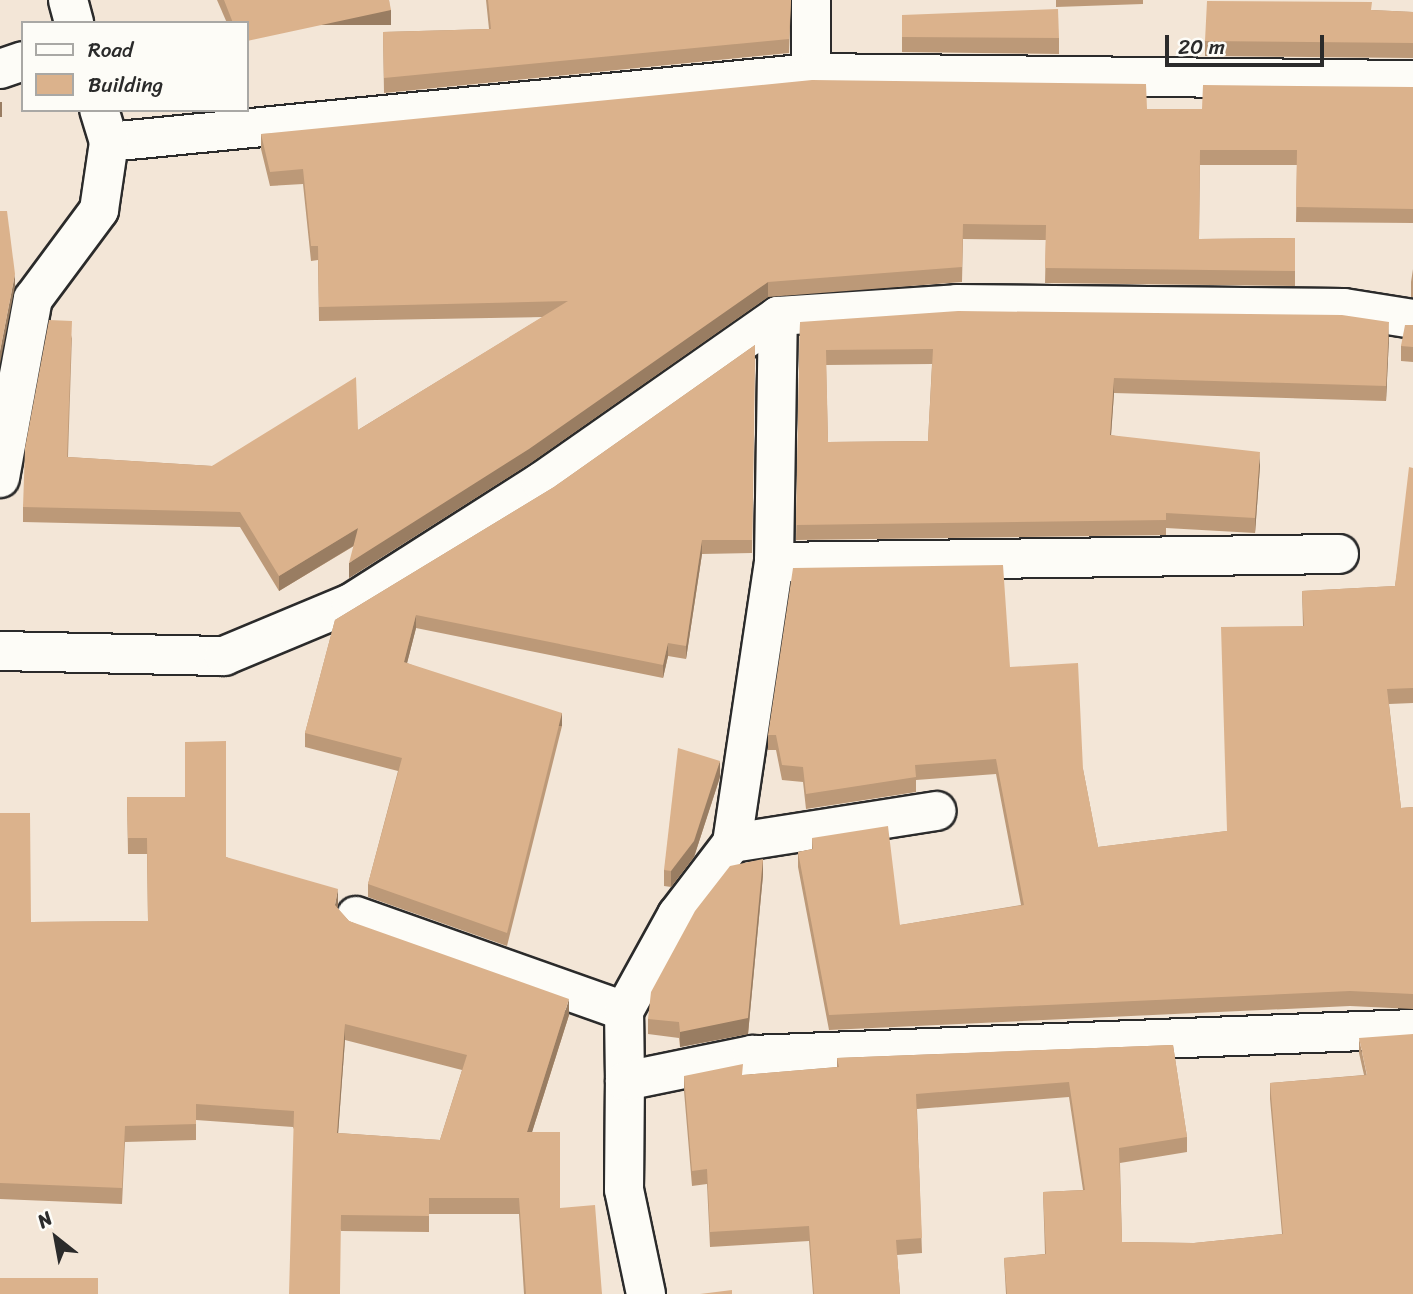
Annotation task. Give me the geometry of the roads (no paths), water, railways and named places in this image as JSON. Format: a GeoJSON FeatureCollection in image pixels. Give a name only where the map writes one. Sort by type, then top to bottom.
{"type":"FeatureCollection","features":[{"type":"Feature","properties":{"kind":"street"},"geometry":{"type":"LineString","coordinates":[[68,0],[73,21]]}},
{"type":"Feature","properties":{"kind":"street"},"geometry":{"type":"LineString","coordinates":[[811,0],[811,73]]}},
{"type":"Feature","properties":{"kind":"street"},"geometry":{"type":"LineString","coordinates":[[0,69],[21,62]]}},
{"type":"Feature","properties":{"kind":"street"},"geometry":{"type":"LineString","coordinates":[[0,478],[33,299],[99,210],[104,126],[811,73],[1413,80]]}},
{"type":"Feature","properties":{"kind":"street"},"geometry":{"type":"LineString","coordinates":[[0,651],[224,656],[351,603],[541,482],[778,316],[957,304],[1344,309],[1413,319]]}},
{"type":"Feature","properties":{"kind":"street"},"geometry":{"type":"LineString","coordinates":[[646,1294],[624,1190],[624,1011],[677,915],[732,843],[774,562],[778,316]]}},
{"type":"Feature","properties":{"kind":"street"},"geometry":{"type":"LineString","coordinates":[[774,562],[1339,554]]}},
{"type":"Feature","properties":{"kind":"street"},"geometry":{"type":"LineString","coordinates":[[732,843],[937,811]]}},
{"type":"Feature","properties":{"kind":"street"},"geometry":{"type":"LineString","coordinates":[[356,916],[624,1011]]}},
{"type":"Feature","properties":{"kind":"street"},"geometry":{"type":"LineString","coordinates":[[625,1081],[752,1055],[1413,1028]]}}]}
